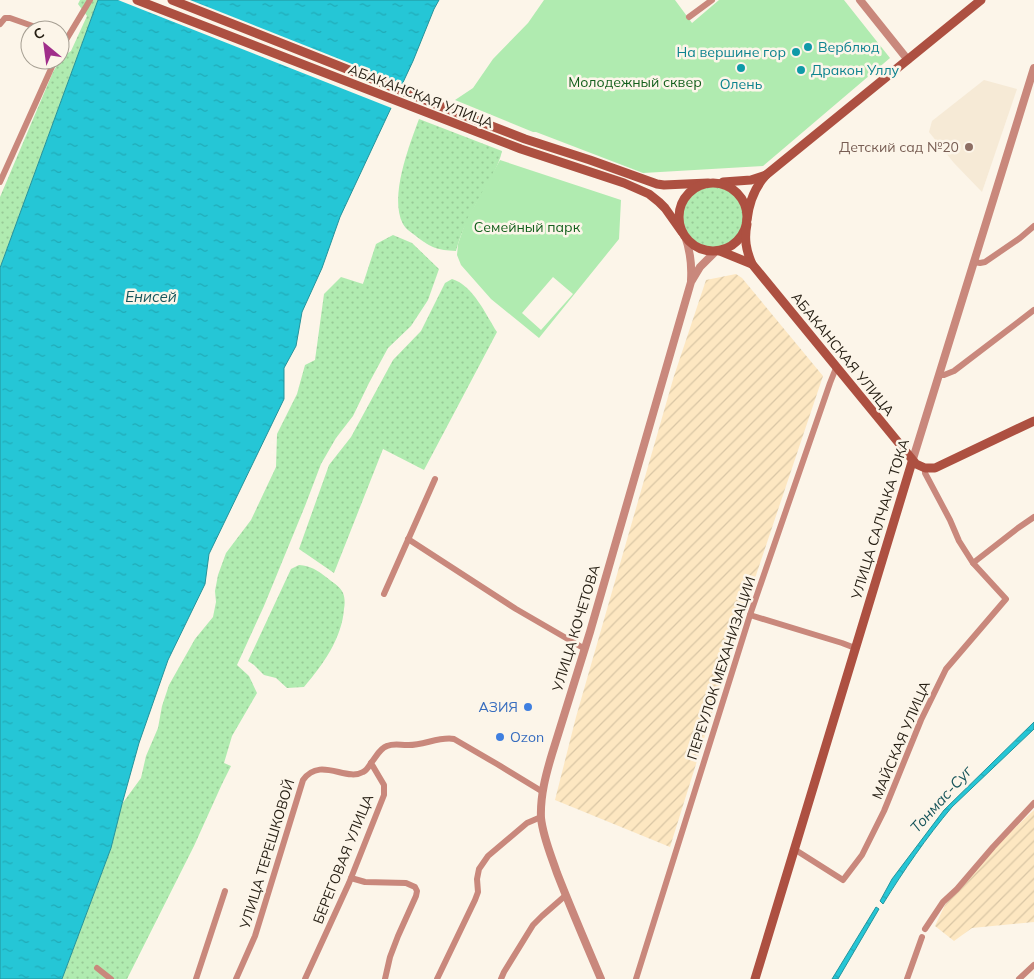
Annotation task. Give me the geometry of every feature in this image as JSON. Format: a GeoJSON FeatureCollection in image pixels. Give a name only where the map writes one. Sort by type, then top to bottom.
{"type":"FeatureCollection","features":[{"type":"Feature","properties":{"kind":"main road","name":"АБАКАНСКАЯ УЛИЦА"},"geometry":{"type":"LineString","coordinates":[[137,0],[521,150],[580,168],[643,191],[659,202],[683,234]]}},
{"type":"Feature","properties":{"kind":"main road","name":"АБАКАНСКАЯ УЛИЦА"},"geometry":{"type":"LineString","coordinates":[[172,0],[525,139],[657,184],[710,182]]}},
{"type":"Feature","properties":{"kind":"main road"},"geometry":{"type":"LineString","coordinates":[[766,175],[741,182],[710,182],[696,187],[687,194],[679,210],[679,221],[683,234],[700,249],[708,251],[726,249],[737,241],[742,236],[747,222],[748,208],[752,195],[757,185],[766,175],[981,0]]}},
{"type":"Feature","properties":{"kind":"main road"},"geometry":{"type":"LineString","coordinates":[[710,182],[724,184],[738,193],[747,208],[747,222]]}},
{"type":"Feature","properties":{"kind":"main road","name":"АБАКАНСКАЯ УЛИЦА"},"geometry":{"type":"LineString","coordinates":[[747,222],[745,244],[752,264],[912,462]]}},
{"type":"Feature","properties":{"kind":"main road","name":"АБАКАНСКАЯ УЛИЦА"},"geometry":{"type":"LineString","coordinates":[[718,251],[752,264]]}},
{"type":"Feature","properties":{"kind":"main road"},"geometry":{"type":"LineString","coordinates":[[912,462],[925,468],[935,468],[1034,421]]}},
{"type":"Feature","properties":{"kind":"main road","name":"УЛИЦА САЛЧАКА ТОКА"},"geometry":{"type":"LineString","coordinates":[[755,979],[912,462]]}},
{"type":"Feature","properties":{"kind":"street"},"geometry":{"type":"LineString","coordinates":[[70,27],[90,0]]}},
{"type":"Feature","properties":{"kind":"street"},"geometry":{"type":"LineString","coordinates":[[689,17],[712,0]]}},
{"type":"Feature","properties":{"kind":"street"},"geometry":{"type":"LineString","coordinates":[[860,0],[908,60]]}},
{"type":"Feature","properties":{"kind":"street"},"geometry":{"type":"LineString","coordinates":[[0,24],[5,18],[20,22]]}},
{"type":"Feature","properties":{"kind":"street","name":"УЛИЦА САЛЧАКА ТОКА"},"geometry":{"type":"LineString","coordinates":[[912,462],[1034,68]]}},
{"type":"Feature","properties":{"kind":"street"},"geometry":{"type":"LineString","coordinates":[[0,182],[50,70]]}},
{"type":"Feature","properties":{"kind":"street"},"geometry":{"type":"LineString","coordinates":[[974,262],[985,262],[1034,226]]}},
{"type":"Feature","properties":{"kind":"street","name":"УЛИЦА КОЧЕТОВА"},"geometry":{"type":"LineString","coordinates":[[683,234],[691,259],[691,282]]}},
{"type":"Feature","properties":{"kind":"street","name":"УЛИЦА КОЧЕТОВА"},"geometry":{"type":"LineString","coordinates":[[602,979],[566,895],[543,832],[541,817],[546,773],[585,649],[691,282],[700,266],[718,251]]}},
{"type":"Feature","properties":{"kind":"street"},"geometry":{"type":"LineString","coordinates":[[939,375],[949,374],[954,371],[1034,310]]}},
{"type":"Feature","properties":{"kind":"street","name":"ПЕРЕУЛОК МЕХАНИЗАЦИИ"},"geometry":{"type":"LineString","coordinates":[[636,979],[750,614],[836,368]]}},
{"type":"Feature","properties":{"kind":"street"},"geometry":{"type":"LineString","coordinates":[[925,468],[925,473],[959,541],[974,563],[1034,517]]}},
{"type":"Feature","properties":{"kind":"street"},"geometry":{"type":"LineString","coordinates":[[384,594],[435,479]]}},
{"type":"Feature","properties":{"kind":"street"},"geometry":{"type":"LineString","coordinates":[[408,539],[516,609],[585,649]]}},
{"type":"Feature","properties":{"kind":"street","name":"МАЙСКАЯ УЛИЦА"},"geometry":{"type":"LineString","coordinates":[[794,849],[843,880],[862,855],[884,811],[921,720],[946,669],[1006,599],[974,563]]}},
{"type":"Feature","properties":{"kind":"street"},"geometry":{"type":"LineString","coordinates":[[750,614],[855,648]]}},
{"type":"Feature","properties":{"kind":"street"},"geometry":{"type":"LineString","coordinates":[[372,763],[384,747],[389,745],[407,746],[447,738],[454,739],[543,792]]}},
{"type":"Feature","properties":{"kind":"street","name":"БЕРЕГОВАЯ УЛИЦА"},"geometry":{"type":"LineString","coordinates":[[305,979],[351,878],[384,795],[384,786],[372,763]]}},
{"type":"Feature","properties":{"kind":"street","name":"УЛИЦА ТЕРЕШКОВОЙ"},"geometry":{"type":"LineString","coordinates":[[236,979],[255,936],[302,780],[313,770],[328,770],[355,775],[362,774],[372,763]]}},
{"type":"Feature","properties":{"kind":"street"},"geometry":{"type":"LineString","coordinates":[[925,929],[943,902],[957,890],[1034,804]]}},
{"type":"Feature","properties":{"kind":"street"},"geometry":{"type":"LineString","coordinates":[[437,979],[475,900],[478,892],[477,879],[479,869],[488,856],[527,823],[541,817]]}},
{"type":"Feature","properties":{"kind":"street"},"geometry":{"type":"LineString","coordinates":[[351,878],[365,882],[406,883],[413,886],[416,890],[416,896],[398,936],[384,979]]}},
{"type":"Feature","properties":{"kind":"street"},"geometry":{"type":"LineString","coordinates":[[196,979],[225,891]]}},
{"type":"Feature","properties":{"kind":"street"},"geometry":{"type":"LineString","coordinates":[[501,979],[534,925],[566,895]]}},
{"type":"Feature","properties":{"kind":"street"},"geometry":{"type":"LineString","coordinates":[[907,979],[922,937]]}},
{"type":"Feature","properties":{"kind":"street"},"geometry":{"type":"LineString","coordinates":[[1019,979],[1034,965]]}},
{"type":"Feature","properties":{"kind":"street"},"geometry":{"type":"LineString","coordinates":[[97,968],[111,979]]}},
{"type":"Feature","properties":{"kind":"shaded area","name":"Детский сад №20"},"geometry":{"type":"Polygon","coordinates":[[[984,80],[1017,89],[982,192],[954,163],[929,132],[932,121],[984,80]]]}},
{"type":"Feature","properties":{"kind":"shaded area"},"geometry":{"type":"Polygon","coordinates":[[[736,274],[742,278],[823,376],[745,608],[670,847],[555,800],[576,717],[674,376],[706,280],[736,274]]]}},
{"type":"Feature","properties":{"kind":"shaded area"},"geometry":{"type":"Polygon","coordinates":[[[1034,810],[1034,922],[972,928],[954,941],[935,926],[945,905],[1004,838],[1034,810]]]}},
{"type":"Feature","properties":{"kind":"green space"},"geometry":{"type":"Polygon","coordinates":[[[80,0],[98,0],[0,268],[0,197],[53,72],[54,70],[70,70],[70,52],[87,16],[78,4],[80,0]]]}},
{"type":"Feature","properties":{"kind":"green space","name":"Молодежный сквер"},"geometry":{"type":"Polygon","coordinates":[[[544,0],[675,0],[692,23],[719,0],[844,0],[890,58],[763,166],[643,173],[533,132],[455,100],[473,88],[493,59],[528,23],[544,0]]]}},
{"type":"Feature","properties":{"kind":"green space"},"geometry":{"type":"Polygon","coordinates":[[[419,119],[502,151],[494,171],[464,227],[456,251],[435,248],[422,241],[404,226],[399,213],[399,186],[410,143],[419,119]]]}},
{"type":"Feature","properties":{"kind":"green space","name":"Семейный парк"},"geometry":{"type":"Polygon","coordinates":[[[500,160],[621,200],[619,239],[539,338],[491,299],[461,265],[457,255],[458,244],[466,221],[500,160]],[[553,277],[522,313],[541,330],[573,294],[553,277]]]}},
{"type":"Feature","properties":{"kind":"green space"},"geometry":{"type":"Polygon","coordinates":[[[713,187],[729,192],[734,196],[738,201],[743,217],[738,233],[734,238],[729,242],[713,247],[697,242],[692,238],[688,233],[683,217],[688,201],[692,196],[697,192],[713,187]]]}},
{"type":"Feature","properties":{"kind":"green space"},"geometry":{"type":"Polygon","coordinates":[[[393,235],[412,243],[439,269],[428,300],[411,326],[388,348],[353,416],[336,438],[321,464],[264,606],[237,665],[249,676],[257,693],[232,736],[224,763],[231,766],[194,846],[127,979],[62,979],[111,848],[122,804],[141,778],[146,756],[158,728],[162,706],[169,685],[195,639],[213,617],[218,575],[226,553],[251,520],[276,467],[277,434],[297,394],[305,365],[315,360],[324,294],[341,277],[363,284],[376,244],[393,235]]]}},
{"type":"Feature","properties":{"kind":"green space"},"geometry":{"type":"Polygon","coordinates":[[[452,279],[460,282],[473,294],[497,332],[424,470],[383,449],[334,573],[299,549],[329,465],[351,437],[393,360],[421,331],[445,283],[452,279]]]}},
{"type":"Feature","properties":{"kind":"green space"},"geometry":{"type":"Polygon","coordinates":[[[299,565],[317,570],[338,586],[343,593],[345,605],[340,630],[318,670],[304,687],[287,688],[276,678],[264,675],[248,661],[291,569],[299,565]]]}},
{"type":"Feature","properties":{"kind":"water","name":"Енисей"},"geometry":{"type":"Polygon","coordinates":[[[98,0],[439,0],[413,61],[340,217],[322,268],[302,312],[296,346],[284,368],[284,399],[209,554],[205,584],[168,660],[139,743],[111,848],[62,979],[0,979],[0,268],[98,0]]]}},
{"type":"Feature","properties":{"kind":"water","name":"Тонмас-Суг"},"geometry":{"type":"Polygon","coordinates":[[[1034,722],[1034,729],[952,807],[933,830],[883,904],[880,901],[892,879],[944,810],[1034,722]]]}},
{"type":"Feature","properties":{"kind":"water"},"geometry":{"type":"Polygon","coordinates":[[[876,907],[879,909],[838,979],[832,979],[876,907]]]}},
{"type":"Feature","properties":{"kind":"pier"},"geometry":{"type":"Polygon","coordinates":[[[118,0],[190,0],[405,85],[394,109],[118,0]]]}},
{"type":"Feature","properties":{"kind":"place","name":"Верблюд"},"geometry":{"type":"Point","coordinates":[808,47]}},
{"type":"Feature","properties":{"kind":"place","name":"На вершине гор"},"geometry":{"type":"Point","coordinates":[796,52]}},
{"type":"Feature","properties":{"kind":"place","name":"Олень"},"geometry":{"type":"Point","coordinates":[741,68]}},
{"type":"Feature","properties":{"kind":"place","name":"Дракон Уллу"},"geometry":{"type":"Point","coordinates":[801,70]}},
{"type":"Feature","properties":{"kind":"place","name":"Детский сад №20"},"geometry":{"type":"Point","coordinates":[969,147]}},
{"type":"Feature","properties":{"kind":"place","name":"АЗИЯ"},"geometry":{"type":"Point","coordinates":[528,707]}},
{"type":"Feature","properties":{"kind":"place","name":"Ozon"},"geometry":{"type":"Point","coordinates":[500,737]}}]}
